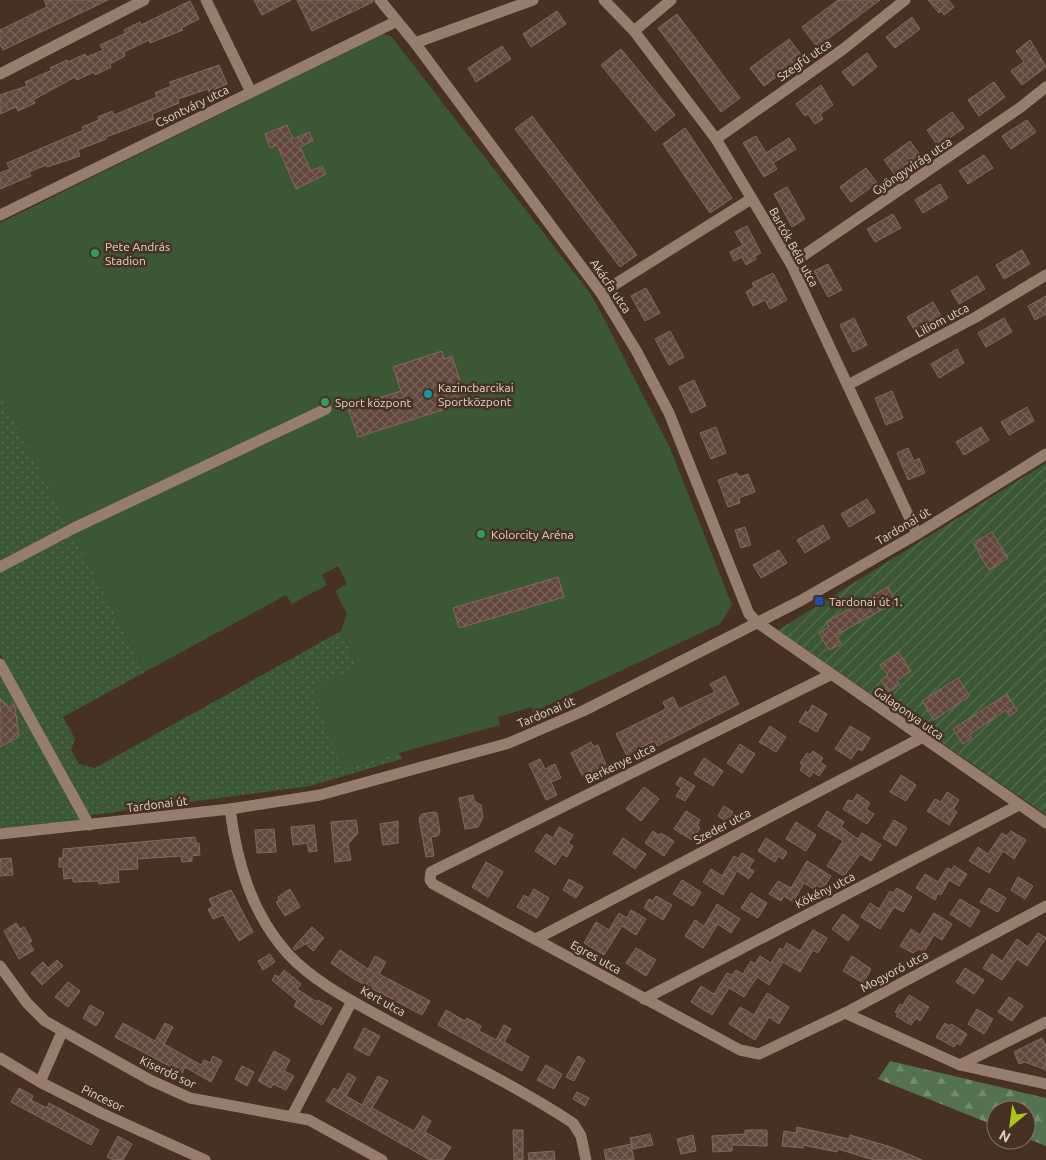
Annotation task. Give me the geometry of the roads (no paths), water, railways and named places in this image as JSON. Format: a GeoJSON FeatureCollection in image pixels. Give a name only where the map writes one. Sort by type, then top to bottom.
{"type":"FeatureCollection","features":[{"type":"Feature","properties":{"kind":"street"},"geometry":{"type":"LineString","coordinates":[[0,74],[144,0]]}},
{"type":"Feature","properties":{"kind":"street"},"geometry":{"type":"LineString","coordinates":[[206,0],[251,92]]}},
{"type":"Feature","properties":{"kind":"street","name":"Akácfa utca"},"geometry":{"type":"LineString","coordinates":[[380,0],[415,43],[601,293],[637,352],[668,413],[744,603],[749,614],[758,624]]}},
{"type":"Feature","properties":{"kind":"street"},"geometry":{"type":"LineString","coordinates":[[415,43],[533,0]]}},
{"type":"Feature","properties":{"kind":"street","name":"Bartók Béla utca"},"geometry":{"type":"LineString","coordinates":[[604,0],[634,32],[716,139],[791,264],[917,534]]}},
{"type":"Feature","properties":{"kind":"street"},"geometry":{"type":"LineString","coordinates":[[634,32],[671,0]]}},
{"type":"Feature","properties":{"kind":"street","name":"Szegfű utca"},"geometry":{"type":"LineString","coordinates":[[716,139],[842,50],[905,0]]}},
{"type":"Feature","properties":{"kind":"street","name":"Csontváry utca"},"geometry":{"type":"LineString","coordinates":[[0,215],[397,21]]}},
{"type":"Feature","properties":{"kind":"street","name":"Gyöngyvirág utca"},"geometry":{"type":"LineString","coordinates":[[791,264],[1021,107],[1046,87]]}},
{"type":"Feature","properties":{"kind":"street"},"geometry":{"type":"LineString","coordinates":[[601,293],[751,199]]}},
{"type":"Feature","properties":{"kind":"street","name":"Liliom utca"},"geometry":{"type":"LineString","coordinates":[[848,385],[976,318],[1046,275]]}},
{"type":"Feature","properties":{"kind":"street"},"geometry":{"type":"LineString","coordinates":[[0,567],[74,528],[326,409]]}},
{"type":"Feature","properties":{"kind":"street","name":"Tardonai út"},"geometry":{"type":"LineString","coordinates":[[0,834],[230,809],[324,795],[509,743],[583,711],[758,624],[917,534],[1046,454]]}},
{"type":"Feature","properties":{"kind":"street","name":"Galagonya utca"},"geometry":{"type":"LineString","coordinates":[[758,624],[920,738],[1046,823]]}},
{"type":"Feature","properties":{"kind":"street"},"geometry":{"type":"LineString","coordinates":[[0,664],[89,825]]}},
{"type":"Feature","properties":{"kind":"street","name":"Berkenye utca"},"geometry":{"type":"LineString","coordinates":[[430,880],[430,872],[830,675]]}},
{"type":"Feature","properties":{"kind":"street","name":"Szeder utca"},"geometry":{"type":"LineString","coordinates":[[536,939],[920,738]]}},
{"type":"Feature","properties":{"kind":"street","name":"Kökény utca"},"geometry":{"type":"LineString","coordinates":[[644,999],[1019,805]]}},
{"type":"Feature","properties":{"kind":"street","name":"Kert utca"},"geometry":{"type":"LineString","coordinates":[[230,809],[235,848],[246,887],[258,911],[294,959],[307,971],[352,1001],[573,1124],[581,1136],[586,1160]]}},
{"type":"Feature","properties":{"kind":"street","name":"Egres utca"},"geometry":{"type":"LineString","coordinates":[[430,880],[433,884],[644,999],[740,1050],[752,1054]]}},
{"type":"Feature","properties":{"kind":"street","name":"Mogyoró utca"},"geometry":{"type":"LineString","coordinates":[[752,1054],[758,1054],[844,1012],[1046,906]]}},
{"type":"Feature","properties":{"kind":"street","name":"Kiserdő sor"},"geometry":{"type":"LineString","coordinates":[[0,966],[27,1003],[45,1021],[150,1080],[190,1098],[309,1120],[382,1160]]}},
{"type":"Feature","properties":{"kind":"street"},"geometry":{"type":"LineString","coordinates":[[292,1116],[352,1001]]}},
{"type":"Feature","properties":{"kind":"street"},"geometry":{"type":"LineString","coordinates":[[844,1012],[960,1065],[1046,1084]]}},
{"type":"Feature","properties":{"kind":"street"},"geometry":{"type":"LineString","coordinates":[[960,1065],[1046,1022]]}},
{"type":"Feature","properties":{"kind":"street"},"geometry":{"type":"LineString","coordinates":[[40,1082],[62,1032]]}},
{"type":"Feature","properties":{"kind":"street","name":"Pincesor"},"geometry":{"type":"LineString","coordinates":[[0,1058],[40,1082],[101,1113],[205,1160]]}},
{"type":"Feature","properties":{"kind":"place","name":"Pete András Stadion"},"geometry":{"type":"Point","coordinates":[95,253]}},
{"type":"Feature","properties":{"kind":"place","name":"Kazincbarcikai Sportközpont"},"geometry":{"type":"Point","coordinates":[428,394]}},
{"type":"Feature","properties":{"kind":"place","name":"Sport központ"},"geometry":{"type":"Point","coordinates":[325,402]}},
{"type":"Feature","properties":{"kind":"place","name":"Kolorcity Aréna"},"geometry":{"type":"Point","coordinates":[481,534]}},
{"type":"Feature","properties":{"kind":"place","name":"Tardonai út 1."},"geometry":{"type":"Point","coordinates":[819,601]}}]}
